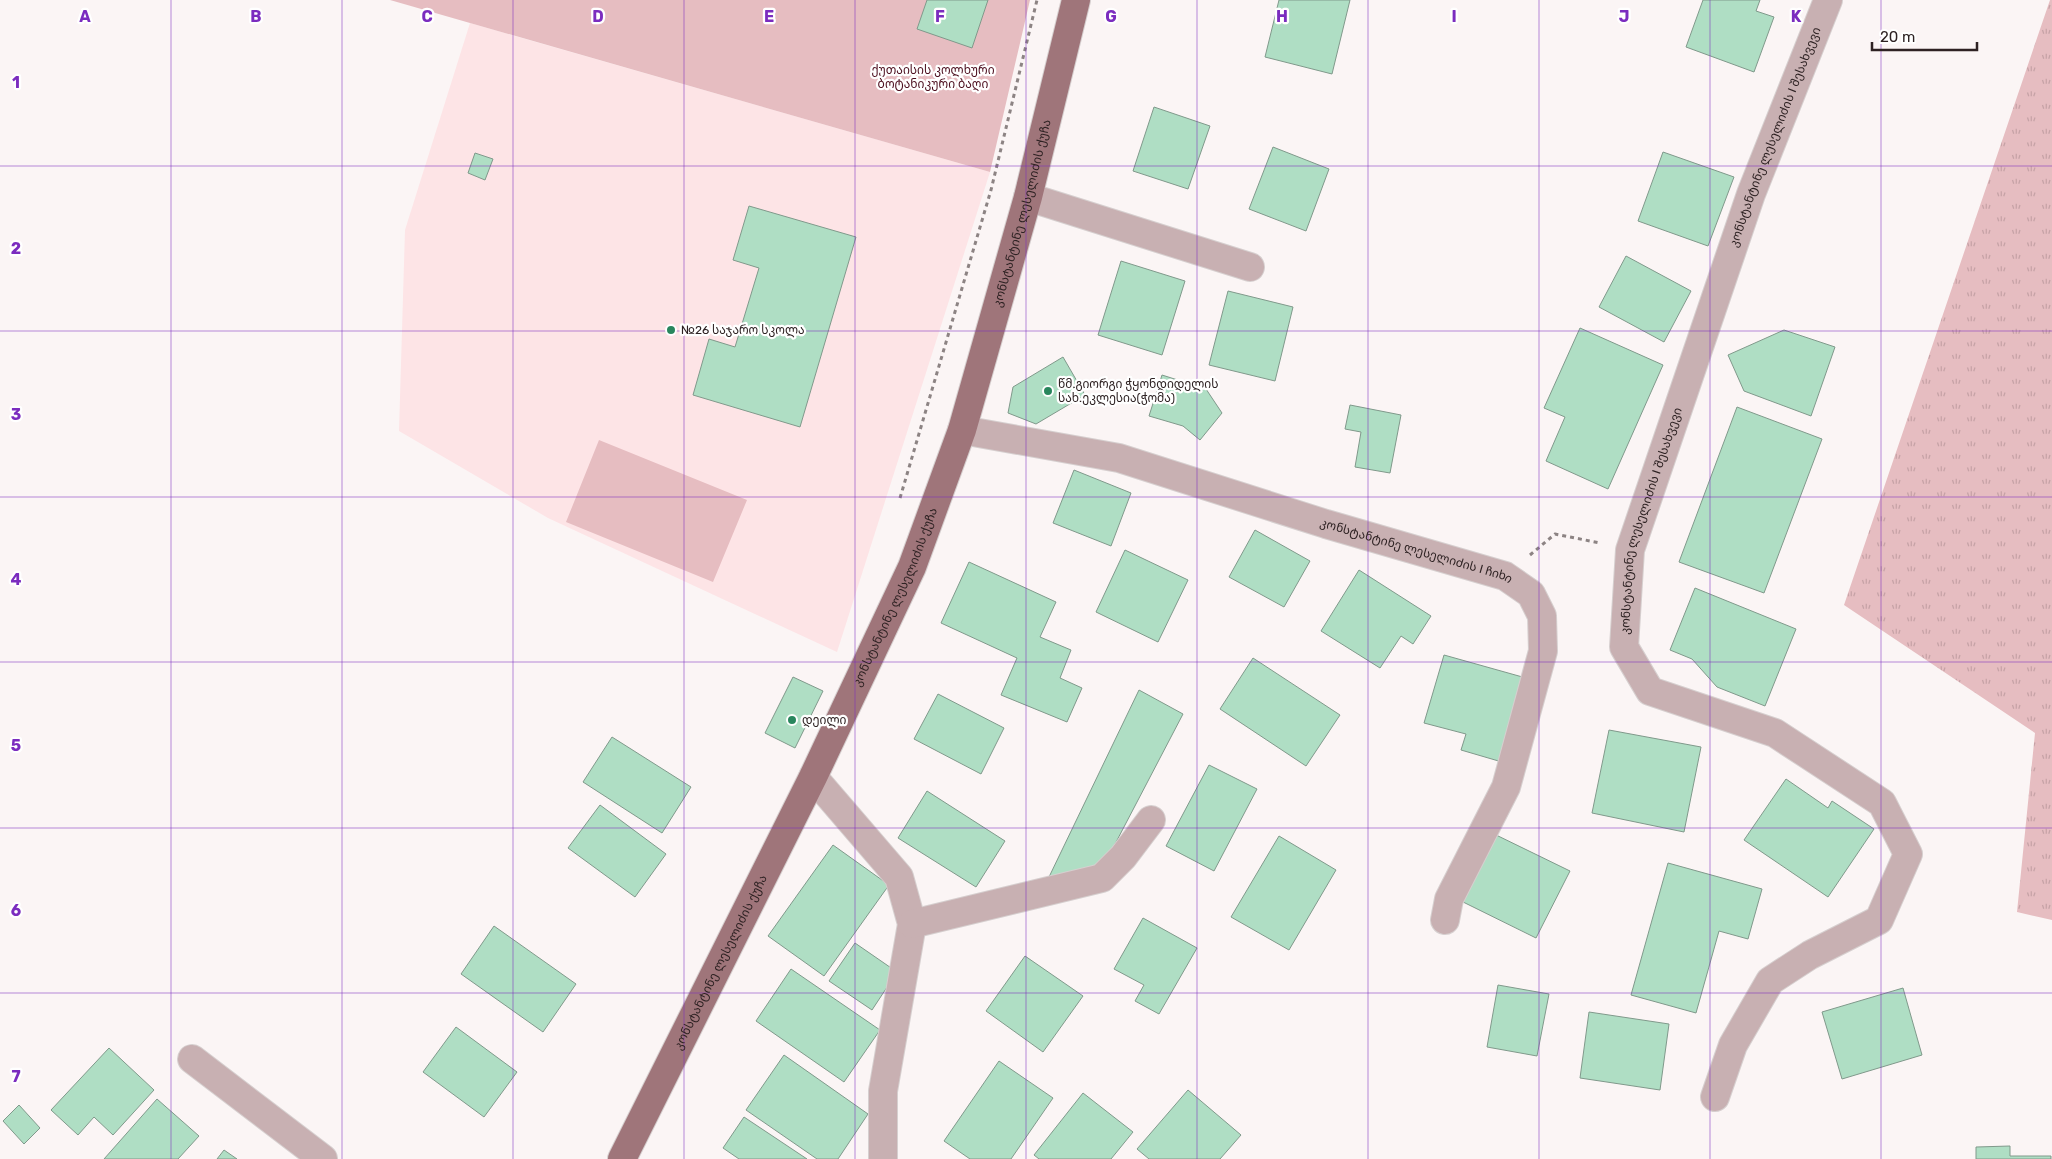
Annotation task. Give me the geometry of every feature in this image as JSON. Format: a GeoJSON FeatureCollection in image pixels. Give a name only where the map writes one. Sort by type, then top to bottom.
{"type":"FeatureCollection","features":[{"type":"Feature","properties":{"kind":"main road","name":"კონსტანტინე ლესელიძის ქუჩა"},"geometry":{"type":"LineString","coordinates":[[622,1159],[812,777],[912,567],[962,430],[1028,197],[1076,0]]}},
{"type":"Feature","properties":{"kind":"street","name":"კონსტანტინე ლესელიძის I შესახვევი"},"geometry":{"type":"LineString","coordinates":[[1715,1098],[1733,1045],[1770,981],[1810,955],[1879,920],[1908,854],[1882,802],[1775,733],[1650,691],[1624,648],[1630,550],[1751,194],[1828,0]]}},
{"type":"Feature","properties":{"kind":"street"},"geometry":{"type":"LineString","coordinates":[[1028,197],[1250,267]]}},
{"type":"Feature","properties":{"kind":"street","name":"კონსტანტინე ლესელიძის I ჩიხი"},"geometry":{"type":"LineString","coordinates":[[962,430],[1119,458],[1326,524],[1505,576],[1531,594],[1542,616],[1544,651],[1506,787],[1449,899],[1445,920]]}},
{"type":"Feature","properties":{"kind":"street"},"geometry":{"type":"LineString","coordinates":[[812,777],[898,877],[912,924],[883,1090],[883,1159]]}},
{"type":"Feature","properties":{"kind":"street"},"geometry":{"type":"LineString","coordinates":[[912,924],[1102,878],[1123,857],[1151,820]]}},
{"type":"Feature","properties":{"kind":"street"},"geometry":{"type":"LineString","coordinates":[[192,1059],[323,1159]]}},
{"type":"Feature","properties":{"kind":"path"},"geometry":{"type":"LineString","coordinates":[[900,500],[991,190],[1037,0]]}},
{"type":"Feature","properties":{"kind":"path"},"geometry":{"type":"LineString","coordinates":[[1556,534],[1630,550]]}},
{"type":"Feature","properties":{"kind":"shaded area","name":"№26 საჯარო სკოლა"},"geometry":{"type":"Polygon","coordinates":[[[470,23],[990,172],[837,652],[548,518],[399,431],[405,230],[470,23]]]}},
{"type":"Feature","properties":{"kind":"green space","name":"ქუთაისის კოლხური ბოტანიკური ბაღი"},"geometry":{"type":"Polygon","coordinates":[[[390,0],[1030,0],[990,172],[390,0]]]}},
{"type":"Feature","properties":{"kind":"green space"},"geometry":{"type":"Polygon","coordinates":[[[2050,0],[2052,0],[2052,920],[2017,912],[2035,733],[1844,605],[2050,0]]]}},
{"type":"Feature","properties":{"kind":"green space"},"geometry":{"type":"Polygon","coordinates":[[[599,440],[747,500],[713,582],[566,522],[599,440]]]}},
{"type":"Feature","properties":{"kind":"building"},"geometry":{"type":"Polygon","coordinates":[[[927,0],[988,0],[972,48],[917,29],[927,0]]]}},
{"type":"Feature","properties":{"kind":"building"},"geometry":{"type":"Polygon","coordinates":[[[1279,0],[1350,0],[1332,74],[1265,57],[1279,0]]]}},
{"type":"Feature","properties":{"kind":"building"},"geometry":{"type":"Polygon","coordinates":[[[1703,0],[1760,0],[1756,11],[1774,17],[1754,72],[1686,47],[1703,0]]]}},
{"type":"Feature","properties":{"kind":"building"},"geometry":{"type":"Polygon","coordinates":[[[1154,107],[1210,126],[1188,189],[1133,171],[1154,107]]]}},
{"type":"Feature","properties":{"kind":"building"},"geometry":{"type":"Polygon","coordinates":[[[1273,147],[1329,169],[1306,231],[1249,209],[1273,147]]]}},
{"type":"Feature","properties":{"kind":"building"},"geometry":{"type":"Polygon","coordinates":[[[1663,152],[1734,177],[1708,246],[1638,221],[1663,152]]]}},
{"type":"Feature","properties":{"kind":"building"},"geometry":{"type":"Polygon","coordinates":[[[475,153],[493,159],[485,180],[468,173],[475,153]]]}},
{"type":"Feature","properties":{"kind":"building"},"geometry":{"type":"Polygon","coordinates":[[[749,206],[856,237],[800,427],[693,395],[709,339],[735,347],[759,268],[733,260],[749,206]]]}},
{"type":"Feature","properties":{"kind":"building"},"geometry":{"type":"Polygon","coordinates":[[[1626,256],[1691,291],[1664,342],[1599,307],[1626,256]]]}},
{"type":"Feature","properties":{"kind":"building"},"geometry":{"type":"Polygon","coordinates":[[[1121,261],[1185,281],[1162,355],[1098,335],[1121,261]]]}},
{"type":"Feature","properties":{"kind":"building"},"geometry":{"type":"Polygon","coordinates":[[[1228,291],[1293,307],[1275,381],[1209,365],[1228,291]]]}},
{"type":"Feature","properties":{"kind":"building"},"geometry":{"type":"Polygon","coordinates":[[[1580,328],[1663,365],[1608,489],[1546,461],[1565,417],[1544,408],[1580,328]]]}},
{"type":"Feature","properties":{"kind":"building"},"geometry":{"type":"Polygon","coordinates":[[[1784,330],[1835,347],[1811,416],[1744,391],[1728,355],[1784,330]]]}},
{"type":"Feature","properties":{"kind":"building","name":"წმ.გიორგი ჭყონდიდელის სახ.ეკლესია(ჭომა)"},"geometry":{"type":"Polygon","coordinates":[[[1063,357],[1085,395],[1036,424],[1008,413],[1013,387],[1063,357]]]}},
{"type":"Feature","properties":{"kind":"building"},"geometry":{"type":"Polygon","coordinates":[[[1162,375],[1206,389],[1222,413],[1200,440],[1183,426],[1149,416],[1162,375]]]}},
{"type":"Feature","properties":{"kind":"building"},"geometry":{"type":"Polygon","coordinates":[[[1350,405],[1401,415],[1390,473],[1355,467],[1361,432],[1345,429],[1350,405]]]}},
{"type":"Feature","properties":{"kind":"building"},"geometry":{"type":"Polygon","coordinates":[[[1737,407],[1822,439],[1764,593],[1679,562],[1737,407]]]}},
{"type":"Feature","properties":{"kind":"building"},"geometry":{"type":"Polygon","coordinates":[[[1074,470],[1131,493],[1111,546],[1053,523],[1074,470]]]}},
{"type":"Feature","properties":{"kind":"building"},"geometry":{"type":"Polygon","coordinates":[[[1255,530],[1310,561],[1284,607],[1229,577],[1255,530]]]}},
{"type":"Feature","properties":{"kind":"building"},"geometry":{"type":"Polygon","coordinates":[[[1125,550],[1188,580],[1158,642],[1096,612],[1125,550]]]}},
{"type":"Feature","properties":{"kind":"building"},"geometry":{"type":"Polygon","coordinates":[[[969,562],[1056,602],[1040,637],[1071,650],[1060,678],[1082,688],[1067,722],[1001,695],[1017,658],[941,623],[969,562]]]}},
{"type":"Feature","properties":{"kind":"building"},"geometry":{"type":"Polygon","coordinates":[[[1359,570],[1431,616],[1413,644],[1401,636],[1380,668],[1321,631],[1359,570]]]}},
{"type":"Feature","properties":{"kind":"building"},"geometry":{"type":"Polygon","coordinates":[[[1695,588],[1796,629],[1765,706],[1717,687],[1692,659],[1670,650],[1695,588]]]}},
{"type":"Feature","properties":{"kind":"building"},"geometry":{"type":"Polygon","coordinates":[[[1444,655],[1526,678],[1502,762],[1461,750],[1466,734],[1424,723],[1444,655]]]}},
{"type":"Feature","properties":{"kind":"building"},"geometry":{"type":"Polygon","coordinates":[[[1253,658],[1340,715],[1306,766],[1220,709],[1253,658]]]}},
{"type":"Feature","properties":{"kind":"building"},"geometry":{"type":"Polygon","coordinates":[[[793,677],[823,691],[795,748],[765,733],[793,677]]]}},
{"type":"Feature","properties":{"kind":"building"},"geometry":{"type":"Polygon","coordinates":[[[1139,690],[1183,714],[1102,869],[1049,877],[1139,690]]]}},
{"type":"Feature","properties":{"kind":"building"},"geometry":{"type":"Polygon","coordinates":[[[938,694],[1004,728],[981,774],[914,739],[938,694]]]}},
{"type":"Feature","properties":{"kind":"building"},"geometry":{"type":"Polygon","coordinates":[[[1609,730],[1701,747],[1684,832],[1592,813],[1609,730]]]}},
{"type":"Feature","properties":{"kind":"building"},"geometry":{"type":"Polygon","coordinates":[[[612,737],[691,787],[662,833],[583,782],[612,737]]]}},
{"type":"Feature","properties":{"kind":"building"},"geometry":{"type":"Polygon","coordinates":[[[1209,765],[1257,789],[1214,871],[1166,846],[1209,765]]]}},
{"type":"Feature","properties":{"kind":"building"},"geometry":{"type":"Polygon","coordinates":[[[1786,779],[1828,808],[1832,801],[1874,829],[1828,897],[1744,840],[1786,779]]]}},
{"type":"Feature","properties":{"kind":"building"},"geometry":{"type":"Polygon","coordinates":[[[927,791],[1005,841],[976,887],[898,838],[927,791]]]}},
{"type":"Feature","properties":{"kind":"building"},"geometry":{"type":"Polygon","coordinates":[[[600,805],[666,854],[635,897],[568,848],[600,805]]]}},
{"type":"Feature","properties":{"kind":"building"},"geometry":{"type":"Polygon","coordinates":[[[1492,833],[1570,871],[1536,938],[1459,900],[1492,833]]]}},
{"type":"Feature","properties":{"kind":"building"},"geometry":{"type":"Polygon","coordinates":[[[1279,836],[1336,870],[1289,950],[1231,917],[1279,836]]]}},
{"type":"Feature","properties":{"kind":"building"},"geometry":{"type":"Polygon","coordinates":[[[833,845],[889,885],[824,976],[768,936],[833,845]]]}},
{"type":"Feature","properties":{"kind":"building"},"geometry":{"type":"Polygon","coordinates":[[[1668,863],[1762,889],[1748,939],[1719,931],[1696,1013],[1631,995],[1668,863]]]}},
{"type":"Feature","properties":{"kind":"building"},"geometry":{"type":"Polygon","coordinates":[[[1143,918],[1197,948],[1159,1014],[1135,1001],[1144,985],[1114,969],[1143,918]]]}},
{"type":"Feature","properties":{"kind":"building"},"geometry":{"type":"Polygon","coordinates":[[[494,926],[576,984],[543,1032],[461,974],[494,926]]]}},
{"type":"Feature","properties":{"kind":"building"},"geometry":{"type":"Polygon","coordinates":[[[855,943],[897,972],[872,1010],[829,981],[855,943]]]}},
{"type":"Feature","properties":{"kind":"building"},"geometry":{"type":"Polygon","coordinates":[[[1025,956],[1083,996],[1043,1052],[986,1011],[1025,956]]]}},
{"type":"Feature","properties":{"kind":"building"},"geometry":{"type":"Polygon","coordinates":[[[791,969],[880,1030],[844,1082],[756,1021],[791,969]]]}},
{"type":"Feature","properties":{"kind":"building"},"geometry":{"type":"Polygon","coordinates":[[[1498,985],[1549,994],[1537,1056],[1487,1047],[1498,985]]]}},
{"type":"Feature","properties":{"kind":"building"},"geometry":{"type":"Polygon","coordinates":[[[1903,988],[1922,1055],[1842,1079],[1822,1012],[1903,988]]]}},
{"type":"Feature","properties":{"kind":"building"},"geometry":{"type":"Polygon","coordinates":[[[1589,1012],[1669,1024],[1660,1090],[1580,1078],[1589,1012]]]}},
{"type":"Feature","properties":{"kind":"building"},"geometry":{"type":"Polygon","coordinates":[[[456,1027],[517,1072],[484,1117],[423,1072],[456,1027]]]}},
{"type":"Feature","properties":{"kind":"building"},"geometry":{"type":"Polygon","coordinates":[[[109,1048],[154,1090],[113,1135],[94,1117],[78,1135],[51,1110],[109,1048]]]}},
{"type":"Feature","properties":{"kind":"building"},"geometry":{"type":"Polygon","coordinates":[[[784,1055],[868,1114],[838,1159],[817,1159],[746,1110],[784,1055]]]}},
{"type":"Feature","properties":{"kind":"building"},"geometry":{"type":"Polygon","coordinates":[[[999,1061],[1053,1098],[1011,1159],[970,1159],[944,1141],[999,1061]]]}},
{"type":"Feature","properties":{"kind":"building"},"geometry":{"type":"Polygon","coordinates":[[[1188,1090],[1241,1135],[1220,1159],[1149,1159],[1137,1149],[1188,1090]]]}},
{"type":"Feature","properties":{"kind":"building"},"geometry":{"type":"Polygon","coordinates":[[[1083,1093],[1133,1132],[1111,1159],[1039,1159],[1034,1155],[1083,1093]]]}},
{"type":"Feature","properties":{"kind":"building"},"geometry":{"type":"Polygon","coordinates":[[[157,1099],[199,1136],[178,1159],[104,1159],[157,1099]]]}},
{"type":"Feature","properties":{"kind":"building"},"geometry":{"type":"Polygon","coordinates":[[[19,1105],[40,1128],[24,1144],[3,1121],[19,1105]]]}},
{"type":"Feature","properties":{"kind":"building"},"geometry":{"type":"Polygon","coordinates":[[[744,1117],[807,1159],[739,1159],[723,1148],[744,1117]]]}},
{"type":"Feature","properties":{"kind":"building"},"geometry":{"type":"Polygon","coordinates":[[[2010,1146],[2010,1156],[2051,1156],[2051,1159],[1976,1159],[1976,1147],[2010,1146]]]}},
{"type":"Feature","properties":{"kind":"building"},"geometry":{"type":"Polygon","coordinates":[[[224,1150],[237,1159],[217,1159],[224,1150]]]}},
{"type":"Feature","properties":{"kind":"place","name":"№26 საჯარო სკოლა"},"geometry":{"type":"Point","coordinates":[671,330]}},
{"type":"Feature","properties":{"kind":"place","name":"წმ.გიორგი ჭყონდიდელის სახ.ეკლესია(ჭომა)"},"geometry":{"type":"Point","coordinates":[1048,391]}},
{"type":"Feature","properties":{"kind":"place","name":"დეილი"},"geometry":{"type":"Point","coordinates":[792,720]}}]}
